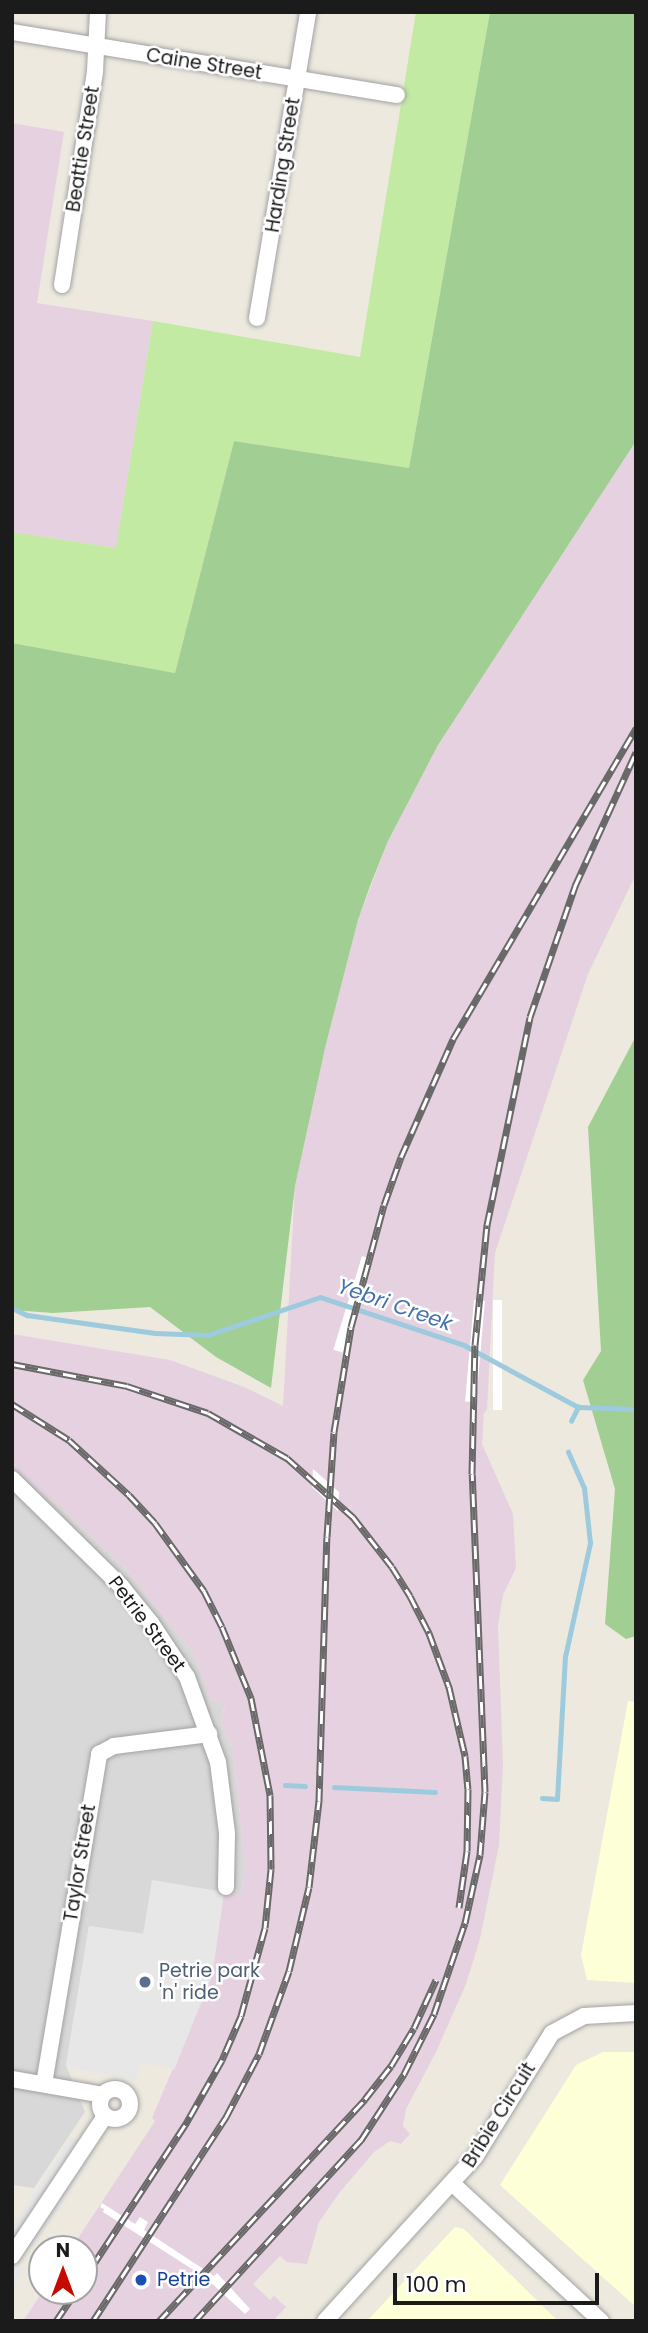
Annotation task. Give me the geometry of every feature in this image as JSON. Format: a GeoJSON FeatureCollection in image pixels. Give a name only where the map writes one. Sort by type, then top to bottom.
{"type":"FeatureCollection","features":[{"type":"Feature","properties":{"kind":"street","name":"Beattie Street"},"geometry":{"type":"LineString","coordinates":[[62,285],[95,71],[98,12]]}},
{"type":"Feature","properties":{"kind":"street","name":"Harding Street"},"geometry":{"type":"LineString","coordinates":[[257,318],[308,12]]}},
{"type":"Feature","properties":{"kind":"street","name":"Caine Street"},"geometry":{"type":"LineString","coordinates":[[12,32],[397,94]]}},
{"type":"Feature","properties":{"kind":"street","name":"Petrie Street"},"geometry":{"type":"LineString","coordinates":[[12,1479],[97,1559],[151,1623],[187,1677],[218,1762],[228,1857],[226,1887]]}},
{"type":"Feature","properties":{"kind":"street","name":"Taylor Street"},"geometry":{"type":"LineString","coordinates":[[44,2084],[99,1754],[114,1746],[209,1734]]}},
{"type":"Feature","properties":{"kind":"street","name":"Bribie Circuit"},"geometry":{"type":"LineString","coordinates":[[325,2321],[453,2184],[481,2148],[552,2033],[584,2016],[636,2013]]}},
{"type":"Feature","properties":{"kind":"street"},"geometry":{"type":"LineString","coordinates":[[12,2079],[103,2095]]}},
{"type":"Feature","properties":{"kind":"street"},"geometry":{"type":"LineString","coordinates":[[120,2089],[128,2095],[131,2104],[128,2113],[120,2119],[105,2116],[100,2108],[103,2095],[110,2090],[120,2089]]}},
{"type":"Feature","properties":{"kind":"street"},"geometry":{"type":"LineString","coordinates":[[12,2256],[105,2116]]}},
{"type":"Feature","properties":{"kind":"street"},"geometry":{"type":"LineString","coordinates":[[453,2184],[601,2321]]}},
{"type":"Feature","properties":{"kind":"shaded area"},"geometry":{"type":"Polygon","coordinates":[[[12,123],[64,132],[37,303],[153,321],[116,548],[12,532],[12,123]]]}},
{"type":"Feature","properties":{"kind":"shaded area"},"geometry":{"type":"Polygon","coordinates":[[[636,441],[636,874],[588,974],[495,1253],[487,1410],[484,1413],[482,1444],[513,1514],[516,1568],[503,1595],[498,1625],[503,1765],[499,1845],[480,1939],[466,1984],[437,2050],[406,2109],[403,2126],[410,2134],[401,2144],[390,2141],[374,2152],[340,2192],[319,2222],[307,2264],[287,2262],[280,2256],[253,2284],[270,2300],[274,2296],[286,2307],[273,2321],[23,2321],[34,2305],[98,2305],[98,2235],[80,2235],[155,2121],[152,2118],[212,1976],[224,1892],[241,1895],[246,1870],[233,1749],[221,1723],[225,1703],[213,1702],[193,1653],[125,1568],[12,1463],[12,1334],[170,1360],[244,1387],[283,1406],[295,1186],[326,1044],[358,920],[388,841],[438,745],[636,441]]]}},
{"type":"Feature","properties":{"kind":"shaded area"},"geometry":{"type":"Polygon","coordinates":[[[12,1463],[125,1568],[193,1653],[213,1702],[225,1702],[221,1723],[233,1749],[246,1870],[241,1895],[153,1881],[144,1934],[89,1926],[66,2065],[85,2112],[34,2188],[12,2185],[12,1463]]]}},
{"type":"Feature","properties":{"kind":"shaded area"},"geometry":{"type":"Polygon","coordinates":[[[628,1701],[636,1702],[636,1983],[587,1980],[581,1955],[628,1701]]]}},
{"type":"Feature","properties":{"kind":"shaded area","name":"Petrie park 'n' ride"},"geometry":{"type":"Polygon","coordinates":[[[152,1880],[224,1892],[212,1976],[174,2070],[157,2063],[155,2067],[142,2062],[135,2081],[66,2066],[89,1926],[143,1934],[152,1880]]]}},
{"type":"Feature","properties":{"kind":"shaded area"},"geometry":{"type":"Polygon","coordinates":[[[603,2052],[636,2052],[636,2307],[500,2185],[576,2065],[603,2052]]]}},
{"type":"Feature","properties":{"kind":"shaded area"},"geometry":{"type":"Polygon","coordinates":[[[71,2137],[94,2153],[41,2235],[28,2235],[28,2248],[16,2264],[24,2270],[12,2288],[15,2241],[12,2227],[71,2137]]]}},
{"type":"Feature","properties":{"kind":"shaded area"},"geometry":{"type":"Polygon","coordinates":[[[455,2227],[464,2229],[558,2321],[367,2321],[455,2227]]]}},
{"type":"Feature","properties":{"kind":"green space"},"geometry":{"type":"Polygon","coordinates":[[[416,12],[490,12],[409,468],[234,441],[175,673],[12,643],[12,532],[116,548],[153,321],[360,357],[416,12]]]}},
{"type":"Feature","properties":{"kind":"green space"},"geometry":{"type":"Polygon","coordinates":[[[490,12],[636,12],[636,441],[438,745],[388,841],[370,886],[358,920],[326,1044],[295,1186],[271,1388],[216,1357],[150,1307],[53,1313],[12,1310],[12,643],[175,673],[234,441],[409,468],[490,12]]]}},
{"type":"Feature","properties":{"kind":"green space"},"geometry":{"type":"Polygon","coordinates":[[[636,1036],[636,1636],[626,1639],[605,1624],[615,1489],[583,1380],[601,1351],[588,1127],[636,1036]]]}},
{"type":"Feature","properties":{"kind":"pier"},"geometry":{"type":"Polygon","coordinates":[[[362,1256],[372,1259],[343,1353],[333,1350],[362,1256]]]}},
{"type":"Feature","properties":{"kind":"pier"},"geometry":{"type":"Polygon","coordinates":[[[474,1300],[485,1301],[476,1403],[465,1402],[474,1300]]]}},
{"type":"Feature","properties":{"kind":"pier"},"geometry":{"type":"Polygon","coordinates":[[[493,1300],[502,1300],[502,1410],[493,1410],[493,1300]]]}},
{"type":"Feature","properties":{"kind":"pier"},"geometry":{"type":"Polygon","coordinates":[[[313,1469],[339,1492],[338,1511],[312,1487],[313,1469]]]}},
{"type":"Feature","properties":{"kind":"pier"},"geometry":{"type":"Polygon","coordinates":[[[102,2203],[135,2224],[140,2217],[148,2222],[144,2230],[214,2276],[217,2273],[250,2309],[245,2314],[206,2278],[103,2212],[104,2209],[100,2207],[102,2203]]]}},
{"type":"Feature","properties":{"kind":"waterway","name":"Yebri Creek"},"geometry":{"type":"LineString","coordinates":[[12,1308],[27,1315],[155,1333],[208,1335],[320,1297],[464,1345],[578,1407],[636,1409]]}},
{"type":"Feature","properties":{"kind":"waterway"},"geometry":{"type":"LineString","coordinates":[[571,1421],[578,1407]]}},
{"type":"Feature","properties":{"kind":"waterway"},"geometry":{"type":"LineString","coordinates":[[542,1798],[557,1799],[565,1657],[590,1543],[584,1488],[568,1452]]}},
{"type":"Feature","properties":{"kind":"waterway"},"geometry":{"type":"LineString","coordinates":[[285,1785],[305,1786]]}},
{"type":"Feature","properties":{"kind":"waterway"},"geometry":{"type":"LineString","coordinates":[[334,1787],[435,1792]]}},
{"type":"Feature","properties":{"kind":"railway"},"geometry":{"type":"LineString","coordinates":[[93,2321],[226,2117],[259,2054],[289,1971],[309,1887],[319,1801],[327,1537],[334,1432],[351,1327],[384,1205],[401,1157],[453,1039],[636,728]]}},
{"type":"Feature","properties":{"kind":"railway"},"geometry":{"type":"LineString","coordinates":[[195,2321],[361,2140],[404,2074],[434,2014],[465,1923],[480,1855],[485,1792],[472,1474],[475,1345],[487,1225],[530,1017],[575,886],[636,752]]}},
{"type":"Feature","properties":{"kind":"railway"},"geometry":{"type":"LineString","coordinates":[[12,1364],[127,1386],[208,1413],[287,1458],[353,1517],[392,1567],[410,1596],[429,1633],[449,1687],[465,1756],[468,1789],[467,1851],[459,1907]]}},
{"type":"Feature","properties":{"kind":"railway"},"geometry":{"type":"LineString","coordinates":[[12,1404],[69,1440],[129,1495],[155,1523],[204,1591],[251,1698],[270,1795],[271,1869],[265,1928],[241,2016],[222,2060],[185,2125],[98,2258]]}},
{"type":"Feature","properties":{"kind":"railway"},"geometry":{"type":"LineString","coordinates":[[159,2321],[365,2099],[391,2066],[414,2028],[436,1980]]}},
{"type":"Feature","properties":{"kind":"railway"},"geometry":{"type":"LineString","coordinates":[[56,2321],[67,2305]]}},
{"type":"Feature","properties":{"kind":"place","name":"Petrie park 'n' ride"},"geometry":{"type":"Point","coordinates":[145,1982]}},
{"type":"Feature","properties":{"kind":"place","name":"Petrie"},"geometry":{"type":"Point","coordinates":[141,2280]}}]}
